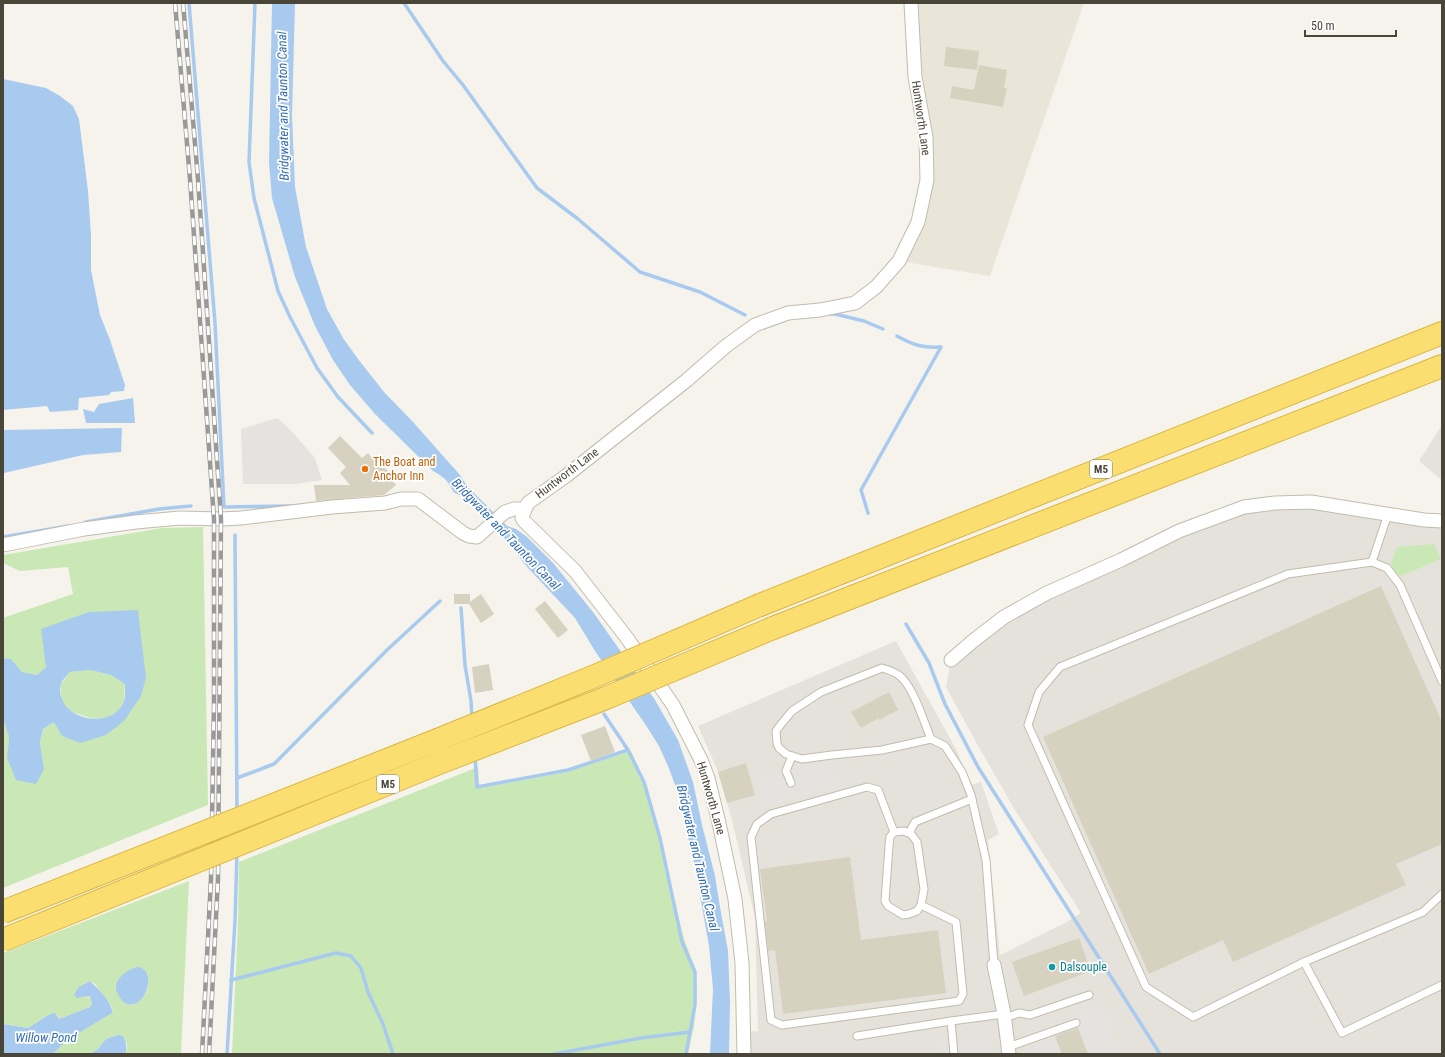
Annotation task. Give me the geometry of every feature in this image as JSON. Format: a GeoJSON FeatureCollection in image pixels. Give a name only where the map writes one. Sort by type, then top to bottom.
{"type":"FeatureCollection","features":[{"type":"Feature","properties":{"kind":"highway","name":"M5"},"geometry":{"type":"LineString","coordinates":[[3,912],[435,741],[602,673],[760,605],[1442,333]]}},
{"type":"Feature","properties":{"kind":"highway","name":"M5"},"geometry":{"type":"LineString","coordinates":[[3,940],[438,763],[606,698],[773,628],[1442,366]]}},
{"type":"Feature","properties":{"kind":"street","name":"Huntworth Lane"},"geometry":{"type":"LineString","coordinates":[[744,1054],[742,963],[735,899],[708,778],[701,760],[673,705],[627,638],[575,571],[524,522],[522,518],[524,509],[528,503],[566,476],[687,380],[726,346],[755,325],[788,313],[820,310],[855,302],[876,287],[899,261],[918,222],[927,180],[926,137],[915,77],[910,3]]}},
{"type":"Feature","properties":{"kind":"street"},"geometry":{"type":"LineString","coordinates":[[3,544],[136,522],[180,518],[240,518],[332,507],[385,503],[401,499],[418,499],[469,536],[477,537],[505,512],[514,509],[524,509]]}},
{"type":"Feature","properties":{"kind":"street"},"geometry":{"type":"LineString","coordinates":[[950,660],[1004,617],[1047,593],[1179,531],[1244,507],[1275,503],[1311,502],[1424,520],[1442,521]]}},
{"type":"Feature","properties":{"kind":"street"},"geometry":{"type":"LineString","coordinates":[[994,965],[1005,1016],[1009,1051]]}},
{"type":"Feature","properties":{"kind":"lane"},"geometry":{"type":"LineString","coordinates":[[1372,562],[1388,514]]}},
{"type":"Feature","properties":{"kind":"lane"},"geometry":{"type":"LineString","coordinates":[[1442,681],[1400,585],[1386,568],[1372,562],[1288,574],[1060,667],[1039,692],[1028,724],[1146,987],[1193,1017],[1304,962],[1423,912],[1442,894]]}},
{"type":"Feature","properties":{"kind":"lane"},"geometry":{"type":"LineString","coordinates":[[931,739],[910,689],[901,677],[890,670],[882,668],[821,692],[792,712],[776,731],[779,748],[786,754],[802,759],[882,750],[931,739],[945,746],[962,772],[972,800],[986,860],[994,965]]}},
{"type":"Feature","properties":{"kind":"lane"},"geometry":{"type":"LineString","coordinates":[[791,783],[786,771],[792,756]]}},
{"type":"Feature","properties":{"kind":"lane"},"geometry":{"type":"LineString","coordinates":[[894,832],[878,790],[867,788],[771,814],[757,824],[751,837],[771,1020],[782,1025],[958,1000],[963,994],[956,922],[921,905]]}},
{"type":"Feature","properties":{"kind":"lane"},"geometry":{"type":"LineString","coordinates":[[909,833],[915,822],[972,800]]}},
{"type":"Feature","properties":{"kind":"lane"},"geometry":{"type":"LineString","coordinates":[[904,831],[909,833],[917,842],[924,889],[921,905],[917,911],[904,915],[888,906],[885,901],[888,846],[890,837],[894,832],[904,831]]}},
{"type":"Feature","properties":{"kind":"lane"},"geometry":{"type":"LineString","coordinates":[[1304,962],[1342,1034],[1442,985]]}},
{"type":"Feature","properties":{"kind":"lane"},"geometry":{"type":"LineString","coordinates":[[857,1036],[951,1021],[1005,1016],[1019,1013],[1030,1015],[1089,995]]}},
{"type":"Feature","properties":{"kind":"lane"},"geometry":{"type":"LineString","coordinates":[[951,1021],[954,1054]]}},
{"type":"Feature","properties":{"kind":"lane"},"geometry":{"type":"LineString","coordinates":[[1009,1051],[1076,1023]]}},
{"type":"Feature","properties":{"kind":"shaded area"},"geometry":{"type":"Polygon","coordinates":[[[911,3],[1084,3],[990,276],[899,261],[927,180],[911,3]]]}},
{"type":"Feature","properties":{"kind":"shaded area"},"geometry":{"type":"Polygon","coordinates":[[[277,418],[287,426],[315,458],[322,480],[296,484],[243,484],[241,429],[277,418]]]}},
{"type":"Feature","properties":{"kind":"shaded area"},"geometry":{"type":"Polygon","coordinates":[[[1442,425],[1442,480],[1419,461],[1442,425]]]}},
{"type":"Feature","properties":{"kind":"shaded area"},"geometry":{"type":"Polygon","coordinates":[[[1275,503],[1442,521],[1442,1054],[744,1054],[744,1032],[758,1031],[755,918],[732,820],[717,769],[698,726],[896,641],[956,749],[972,785],[981,782],[999,834],[988,840],[1000,955],[1065,923],[1081,913],[1015,810],[946,687],[951,660],[1004,617],[1179,531],[1275,503]]]}},
{"type":"Feature","properties":{"kind":"shaded area"},"geometry":{"type":"Polygon","coordinates":[[[830,760],[839,784],[766,807],[757,782],[830,760]]]}},
{"type":"Feature","properties":{"kind":"shaded area"},"geometry":{"type":"Polygon","coordinates":[[[1102,1006],[1118,1054],[1088,1054],[1073,1015],[1102,1006]]]}},
{"type":"Feature","properties":{"kind":"shaded area"},"geometry":{"type":"Polygon","coordinates":[[[1052,1036],[1060,1054],[1025,1054],[1024,1049],[1052,1036]]]}},
{"type":"Feature","properties":{"kind":"shaded area"},"geometry":{"type":"Polygon","coordinates":[[[937,1042],[990,1042],[991,1054],[938,1054],[937,1042]]]}},
{"type":"Feature","properties":{"kind":"green space"},"geometry":{"type":"Polygon","coordinates":[[[203,527],[208,805],[3,888],[3,718],[9,737],[7,758],[44,769],[40,742],[43,729],[54,722],[124,721],[138,610],[46,667],[37,675],[22,672],[11,659],[3,658],[3,618],[73,594],[68,567],[20,571],[3,563],[3,555],[162,528],[203,527]]]}},
{"type":"Feature","properties":{"kind":"green space"},"geometry":{"type":"Polygon","coordinates":[[[1434,544],[1441,559],[1401,576],[1394,572],[1391,563],[1397,547],[1434,544]]]}},
{"type":"Feature","properties":{"kind":"green space"},"geometry":{"type":"Polygon","coordinates":[[[90,670],[111,675],[125,684],[124,701],[118,711],[108,717],[94,719],[71,712],[61,701],[61,684],[70,672],[90,670]]]}},
{"type":"Feature","properties":{"kind":"green space"},"geometry":{"type":"Polygon","coordinates":[[[631,751],[645,782],[653,808],[684,939],[696,971],[697,995],[694,1026],[688,1054],[232,1054],[239,862],[478,767],[479,783],[481,788],[567,772],[631,751]]]}},
{"type":"Feature","properties":{"kind":"green space"},"geometry":{"type":"Polygon","coordinates":[[[189,881],[181,1054],[126,1054],[127,1044],[123,1036],[106,1039],[98,1048],[88,1054],[53,1054],[67,1040],[113,1009],[95,984],[89,981],[83,984],[84,996],[91,999],[92,1003],[90,1007],[59,1019],[57,1015],[49,1015],[42,1018],[29,1028],[3,1024],[3,953],[189,881]],[[148,974],[115,988],[124,1003],[133,1005],[144,996],[147,989],[148,974]]]}},
{"type":"Feature","properties":{"kind":"water","name":"Bridgwater and Taunton Canal"},"geometry":{"type":"Polygon","coordinates":[[[272,3],[295,3],[292,115],[295,187],[306,247],[327,309],[343,338],[384,392],[460,475],[467,486],[507,526],[516,529],[527,537],[553,563],[593,612],[655,700],[678,740],[693,782],[715,876],[728,951],[730,1002],[729,1054],[710,1054],[713,989],[709,946],[695,867],[677,790],[659,746],[595,651],[575,618],[528,568],[490,520],[460,495],[454,492],[446,480],[433,471],[375,414],[350,385],[333,360],[315,326],[295,277],[272,198],[269,163],[272,3]]]}},
{"type":"Feature","properties":{"kind":"water"},"geometry":{"type":"Polygon","coordinates":[[[3,79],[46,88],[73,106],[79,119],[88,191],[91,235],[91,270],[100,315],[125,385],[124,391],[111,392],[109,395],[79,398],[78,410],[50,412],[47,406],[3,410],[3,79]]]}},
{"type":"Feature","properties":{"kind":"water"},"geometry":{"type":"Polygon","coordinates":[[[133,398],[135,423],[86,423],[83,409],[94,412],[99,404],[133,398]]]}},
{"type":"Feature","properties":{"kind":"water"},"geometry":{"type":"Polygon","coordinates":[[[122,428],[121,452],[83,455],[3,472],[3,430],[122,428]]]}},
{"type":"Feature","properties":{"kind":"water"},"geometry":{"type":"Polygon","coordinates":[[[138,610],[146,678],[141,696],[124,721],[106,735],[80,743],[62,736],[54,722],[43,729],[40,742],[44,769],[36,784],[16,780],[7,758],[9,737],[3,718],[3,658],[11,659],[22,672],[37,675],[46,667],[41,629],[89,612],[138,610]],[[90,670],[70,672],[61,684],[61,696],[65,705],[74,713],[84,717],[96,719],[107,717],[116,712],[124,701],[125,684],[111,675],[90,670]]]}},
{"type":"Feature","properties":{"kind":"water"},"geometry":{"type":"Polygon","coordinates":[[[138,967],[144,969],[147,974],[147,988],[140,1001],[134,1004],[124,1003],[117,992],[117,983],[124,974],[131,969],[138,967]]]}},
{"type":"Feature","properties":{"kind":"water","name":"Willow Pond"},"geometry":{"type":"Polygon","coordinates":[[[89,981],[107,1000],[112,1009],[112,1013],[67,1040],[53,1054],[3,1054],[3,1024],[28,1028],[51,1014],[55,1013],[59,1019],[90,1007],[92,1003],[90,997],[87,996],[77,998],[74,995],[78,988],[89,981]]]}},
{"type":"Feature","properties":{"kind":"water"},"geometry":{"type":"Polygon","coordinates":[[[118,1035],[123,1036],[124,1038],[126,1054],[89,1054],[97,1050],[106,1039],[118,1035]]]}},
{"type":"Feature","properties":{"kind":"building"},"geometry":{"type":"Polygon","coordinates":[[[946,47],[979,51],[977,70],[944,66],[946,47]]]}},
{"type":"Feature","properties":{"kind":"building"},"geometry":{"type":"Polygon","coordinates":[[[979,65],[1007,70],[1004,88],[1007,88],[1003,107],[950,98],[952,86],[974,90],[979,65]]]}},
{"type":"Feature","properties":{"kind":"building","name":"The Boat and Anchor Inn"},"geometry":{"type":"Polygon","coordinates":[[[340,436],[362,458],[368,453],[373,459],[374,457],[388,471],[386,473],[396,485],[384,495],[316,501],[314,485],[350,485],[340,473],[346,467],[328,448],[340,436]]]}},
{"type":"Feature","properties":{"kind":"building"},"geometry":{"type":"Polygon","coordinates":[[[1381,586],[1442,722],[1442,844],[1396,864],[1406,885],[1233,962],[1223,940],[1149,974],[1043,737],[1381,586]]]}},
{"type":"Feature","properties":{"kind":"building"},"geometry":{"type":"Polygon","coordinates":[[[454,594],[470,594],[470,602],[481,594],[494,614],[481,623],[469,604],[454,604],[454,594]]]}},
{"type":"Feature","properties":{"kind":"building"},"geometry":{"type":"Polygon","coordinates":[[[545,601],[568,630],[558,638],[535,609],[545,601]]]}},
{"type":"Feature","properties":{"kind":"building"},"geometry":{"type":"Polygon","coordinates":[[[489,664],[493,690],[475,693],[472,667],[489,664]]]}},
{"type":"Feature","properties":{"kind":"building"},"geometry":{"type":"Polygon","coordinates":[[[889,692],[898,710],[861,728],[851,712],[889,692]]]}},
{"type":"Feature","properties":{"kind":"building"},"geometry":{"type":"Polygon","coordinates":[[[605,726],[615,752],[591,761],[581,735],[605,726]]]}},
{"type":"Feature","properties":{"kind":"building"},"geometry":{"type":"Polygon","coordinates":[[[746,763],[755,795],[727,803],[718,772],[746,763]]]}},
{"type":"Feature","properties":{"kind":"building"},"geometry":{"type":"Polygon","coordinates":[[[850,857],[861,940],[938,930],[946,993],[783,1014],[775,950],[768,951],[765,921],[767,921],[760,869],[850,857]]]}},
{"type":"Feature","properties":{"kind":"building","name":"Dalsouple"},"geometry":{"type":"Polygon","coordinates":[[[1079,938],[1091,971],[1024,996],[1012,962],[1079,938]]]}},
{"type":"Feature","properties":{"kind":"building"},"geometry":{"type":"Polygon","coordinates":[[[1078,1028],[1088,1054],[1062,1054],[1055,1036],[1078,1028]]]}},
{"type":"Feature","properties":{"kind":"waterway"},"geometry":{"type":"LineString","coordinates":[[189,3],[215,323],[224,507],[290,506]]}},
{"type":"Feature","properties":{"kind":"waterway"},"geometry":{"type":"LineString","coordinates":[[255,3],[249,162],[254,198],[278,291],[317,368],[338,397],[372,433]]}},
{"type":"Feature","properties":{"kind":"waterway"},"geometry":{"type":"LineString","coordinates":[[404,3],[443,61],[463,85],[537,188],[578,219],[640,272],[700,292],[745,315]]}},
{"type":"Feature","properties":{"kind":"waterway"},"geometry":{"type":"LineString","coordinates":[[831,314],[864,321],[883,329]]}},
{"type":"Feature","properties":{"kind":"waterway"},"geometry":{"type":"LineString","coordinates":[[868,513],[861,490],[941,347],[918,345],[897,336]]}},
{"type":"Feature","properties":{"kind":"waterway"},"geometry":{"type":"LineString","coordinates":[[86,522],[159,509],[191,506]]}},
{"type":"Feature","properties":{"kind":"waterway"},"geometry":{"type":"LineString","coordinates":[[3,537],[68,526]]}},
{"type":"Feature","properties":{"kind":"waterway"},"geometry":{"type":"LineString","coordinates":[[235,535],[237,812]]}},
{"type":"Feature","properties":{"kind":"waterway"},"geometry":{"type":"LineString","coordinates":[[237,778],[274,764],[387,650],[440,601]]}},
{"type":"Feature","properties":{"kind":"waterway"},"geometry":{"type":"LineString","coordinates":[[461,608],[465,665],[471,701],[472,718]]}},
{"type":"Feature","properties":{"kind":"waterway"},"geometry":{"type":"LineString","coordinates":[[906,624],[929,663],[945,704],[978,767],[1160,1054]]}},
{"type":"Feature","properties":{"kind":"waterway"},"geometry":{"type":"LineString","coordinates":[[604,714],[628,750],[644,782],[660,838],[682,942],[695,972],[695,1005],[686,1054]]}},
{"type":"Feature","properties":{"kind":"waterway"},"geometry":{"type":"LineString","coordinates":[[475,756],[477,787],[568,770],[628,750]]}},
{"type":"Feature","properties":{"kind":"waterway"},"geometry":{"type":"LineString","coordinates":[[227,1054],[235,921],[237,852]]}},
{"type":"Feature","properties":{"kind":"waterway"},"geometry":{"type":"LineString","coordinates":[[231,980],[336,953],[351,956],[361,968],[368,992],[383,1024],[393,1054]]}},
{"type":"Feature","properties":{"kind":"waterway"},"geometry":{"type":"LineString","coordinates":[[554,1054],[641,1038],[690,1032]]}},
{"type":"Feature","properties":{"kind":"railway"},"geometry":{"type":"LineString","coordinates":[[175,3],[190,179],[214,519],[214,703],[211,879],[202,1054]]}},
{"type":"Feature","properties":{"kind":"railway"},"geometry":{"type":"LineString","coordinates":[[183,3],[198,179],[221,519],[218,879],[209,1054]]}},
{"type":"Feature","properties":{"kind":"place","name":"The Boat and Anchor Inn"},"geometry":{"type":"Point","coordinates":[365,469]}},
{"type":"Feature","properties":{"kind":"place","name":"Dalsouple"},"geometry":{"type":"Point","coordinates":[1052,967]}}]}
